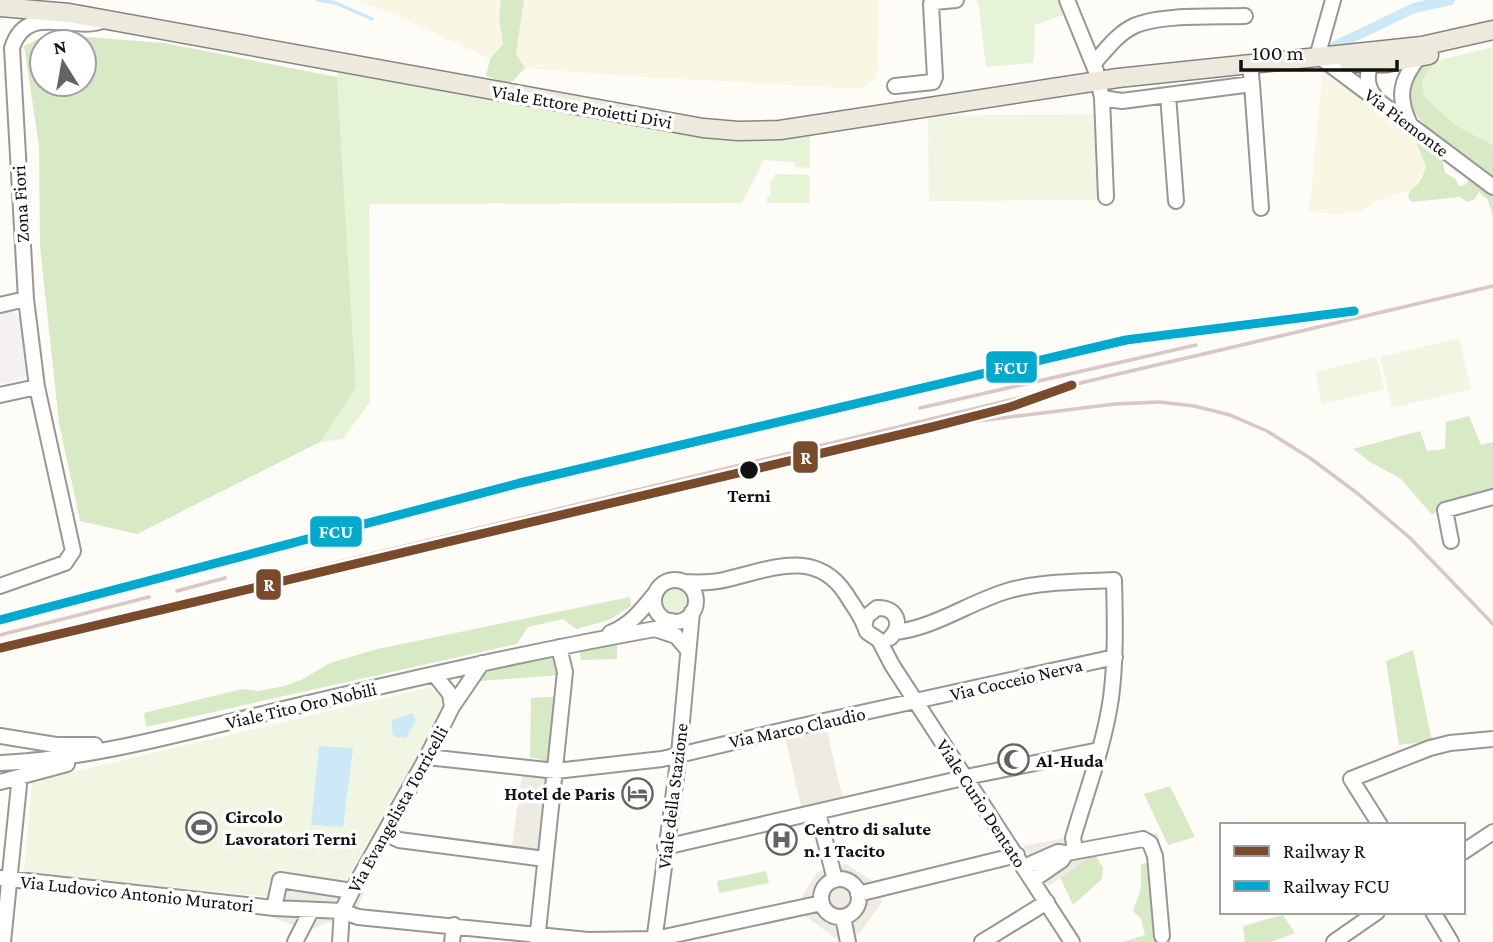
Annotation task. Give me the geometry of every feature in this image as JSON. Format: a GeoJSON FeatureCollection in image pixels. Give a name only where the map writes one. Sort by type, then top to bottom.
{"type":"FeatureCollection","features":[{"type":"Feature","properties":{"kind":"main road","name":"Viale Ettore Proietti Divi"},"geometry":{"type":"LineString","coordinates":[[0,7],[14,0]]}},
{"type":"Feature","properties":{"kind":"main road","name":"Viale Ettore Proietti Divi"},"geometry":{"type":"LineString","coordinates":[[43,0],[69,13]]}},
{"type":"Feature","properties":{"kind":"main road","name":"Viale Ettore Proietti Divi"},"geometry":{"type":"LineString","coordinates":[[0,7],[69,13],[704,128],[738,131],[780,130],[1098,81],[1321,58]]}},
{"type":"Feature","properties":{"kind":"main road"},"geometry":{"type":"LineString","coordinates":[[1321,58],[1354,64],[1386,64],[1493,30]]}},
{"type":"Feature","properties":{"kind":"main road"},"geometry":{"type":"LineString","coordinates":[[1321,58],[1420,52],[1493,40]]}},
{"type":"Feature","properties":{"kind":"street"},"geometry":{"type":"LineString","coordinates":[[895,86],[933,82],[936,77],[931,4],[956,0]]}},
{"type":"Feature","properties":{"kind":"street"},"geometry":{"type":"LineString","coordinates":[[1067,0],[1098,81],[1106,197]]}},
{"type":"Feature","properties":{"kind":"street"},"geometry":{"type":"LineString","coordinates":[[1321,58],[1320,50],[1333,0]]}},
{"type":"Feature","properties":{"kind":"street"},"geometry":{"type":"LineString","coordinates":[[1098,81],[1121,34],[1134,26],[1150,20],[1245,16]]}},
{"type":"Feature","properties":{"kind":"street","name":"Zona Fiori"},"geometry":{"type":"LineString","coordinates":[[0,586],[65,563],[73,551],[37,387],[26,299],[12,48],[16,34],[30,24],[50,20],[92,26],[107,20]]}},
{"type":"Feature","properties":{"kind":"street"},"geometry":{"type":"LineString","coordinates":[[1409,123],[1401,106],[1402,89],[1408,71],[1420,52]]}},
{"type":"Feature","properties":{"kind":"street","name":"Via Piemonte"},"geometry":{"type":"LineString","coordinates":[[1321,58],[1493,187]]}},
{"type":"Feature","properties":{"kind":"street"},"geometry":{"type":"LineString","coordinates":[[1372,63],[1367,77],[1369,90],[1376,98]]}},
{"type":"Feature","properties":{"kind":"street"},"geometry":{"type":"LineString","coordinates":[[1251,65],[1261,208]]}},
{"type":"Feature","properties":{"kind":"street","name":"Viale Ettore Proietti Divi"},"geometry":{"type":"LineString","coordinates":[[1098,81],[1122,101],[1252,84]]}},
{"type":"Feature","properties":{"kind":"street"},"geometry":{"type":"LineString","coordinates":[[1168,95],[1176,201]]}},
{"type":"Feature","properties":{"kind":"street"},"geometry":{"type":"LineString","coordinates":[[0,305],[26,299]]}},
{"type":"Feature","properties":{"kind":"street"},"geometry":{"type":"LineString","coordinates":[[0,395],[37,387]]}},
{"type":"Feature","properties":{"kind":"street"},"geometry":{"type":"LineString","coordinates":[[1451,541],[1446,510],[1493,497]]}},
{"type":"Feature","properties":{"kind":"street","name":"Viale Curio Dentato"},"geometry":{"type":"LineString","coordinates":[[727,580],[792,565],[809,566],[825,572],[838,582],[865,622],[867,632],[889,636]]}},
{"type":"Feature","properties":{"kind":"street"},"geometry":{"type":"LineString","coordinates":[[727,580],[709,590],[683,620],[673,621],[660,615],[654,602],[657,589],[666,581],[704,583],[727,580]]}},
{"type":"Feature","properties":{"kind":"street"},"geometry":{"type":"LineString","coordinates":[[889,636],[919,629],[1008,591],[1060,583],[1114,580],[1115,657],[1110,702],[1099,750],[1071,852],[1032,880]]}},
{"type":"Feature","properties":{"kind":"street"},"geometry":{"type":"LineString","coordinates":[[684,582],[693,591],[693,608]]}},
{"type":"Feature","properties":{"kind":"street","name":"Viale Tito Oro Nobili"},"geometry":{"type":"LineString","coordinates":[[600,638],[622,628],[654,595]]}},
{"type":"Feature","properties":{"kind":"street","name":"Viale Curio Dentato"},"geometry":{"type":"LineString","coordinates":[[846,595],[863,604],[886,608],[894,613],[898,624],[889,636],[892,665],[1072,942]]}},
{"type":"Feature","properties":{"kind":"street","name":"Viale della Stazione"},"geometry":{"type":"LineString","coordinates":[[654,941],[679,754],[693,608]]}},
{"type":"Feature","properties":{"kind":"street"},"geometry":{"type":"LineString","coordinates":[[865,622],[871,611],[877,608]]}},
{"type":"Feature","properties":{"kind":"street","name":"Viale Tito Oro Nobili"},"geometry":{"type":"LineString","coordinates":[[0,763],[59,758],[135,744],[482,663],[654,629],[673,621]]}},
{"type":"Feature","properties":{"kind":"street"},"geometry":{"type":"LineString","coordinates":[[654,629],[677,636],[688,650]]}},
{"type":"Feature","properties":{"kind":"street"},"geometry":{"type":"LineString","coordinates":[[537,938],[565,671],[559,646]]}},
{"type":"Feature","properties":{"kind":"street","name":"Via Cocceio Nerva"},"geometry":{"type":"LineString","coordinates":[[916,701],[1115,657]]}},
{"type":"Feature","properties":{"kind":"street","name":"Via Evangelista Torricelli"},"geometry":{"type":"LineString","coordinates":[[342,911],[452,707],[482,663]]}},
{"type":"Feature","properties":{"kind":"street","name":"Via Evangelista Torricelli"},"geometry":{"type":"LineString","coordinates":[[434,674],[450,694],[452,707]]}},
{"type":"Feature","properties":{"kind":"street","name":"Via Marco Claudio"},"geometry":{"type":"LineString","coordinates":[[427,757],[556,771],[662,759],[916,701]]}},
{"type":"Feature","properties":{"kind":"street"},"geometry":{"type":"LineString","coordinates":[[0,736],[56,745],[135,744]]}},
{"type":"Feature","properties":{"kind":"street"},"geometry":{"type":"LineString","coordinates":[[1379,823],[1351,779],[1430,748],[1450,743],[1493,739]]}},
{"type":"Feature","properties":{"kind":"street"},"geometry":{"type":"LineString","coordinates":[[0,782],[135,744]]}},
{"type":"Feature","properties":{"kind":"street"},"geometry":{"type":"LineString","coordinates":[[665,847],[965,777],[1099,750]]}},
{"type":"Feature","properties":{"kind":"street"},"geometry":{"type":"LineString","coordinates":[[3,942],[4,879],[19,785]]}},
{"type":"Feature","properties":{"kind":"street"},"geometry":{"type":"LineString","coordinates":[[818,813],[835,880]]}},
{"type":"Feature","properties":{"kind":"street"},"geometry":{"type":"LineString","coordinates":[[1465,851],[1493,832]]}},
{"type":"Feature","properties":{"kind":"street"},"geometry":{"type":"LineString","coordinates":[[385,833],[399,840],[545,859]]}},
{"type":"Feature","properties":{"kind":"street"},"geometry":{"type":"LineString","coordinates":[[858,894],[1058,852],[1143,839],[1150,843],[1155,856],[1162,936]]}},
{"type":"Feature","properties":{"kind":"street","name":"Via Ludovico Antonio Muratori"},"geometry":{"type":"LineString","coordinates":[[4,879],[274,908],[342,911],[358,917],[454,925],[537,938],[588,940],[654,941],[822,902]]}},
{"type":"Feature","properties":{"kind":"street"},"geometry":{"type":"LineString","coordinates":[[274,908],[280,880],[352,891]]}},
{"type":"Feature","properties":{"kind":"street"},"geometry":{"type":"LineString","coordinates":[[835,880],[847,881],[858,894],[857,906],[843,917],[831,915],[822,902],[825,887],[835,880]]}},
{"type":"Feature","properties":{"kind":"street"},"geometry":{"type":"LineString","coordinates":[[982,942],[1047,902]]}},
{"type":"Feature","properties":{"kind":"street"},"geometry":{"type":"LineString","coordinates":[[295,942],[311,911]]}},
{"type":"Feature","properties":{"kind":"street"},"geometry":{"type":"LineString","coordinates":[[340,942],[342,911]]}},
{"type":"Feature","properties":{"kind":"street"},"geometry":{"type":"LineString","coordinates":[[1334,942],[1374,914]]}},
{"type":"Feature","properties":{"kind":"street"},"geometry":{"type":"LineString","coordinates":[[1434,914],[1451,942]]}},
{"type":"Feature","properties":{"kind":"street"},"geometry":{"type":"LineString","coordinates":[[843,917],[848,942]]}},
{"type":"Feature","properties":{"kind":"street"},"geometry":{"type":"LineString","coordinates":[[452,942],[454,925]]}},
{"type":"Feature","properties":{"kind":"street"},"geometry":{"type":"LineString","coordinates":[[718,926],[721,942]]}},
{"type":"Feature","properties":{"kind":"shaded area"},"geometry":{"type":"Polygon","coordinates":[[[356,0],[501,0],[499,18],[503,44],[490,59],[398,16],[356,0]]]}},
{"type":"Feature","properties":{"kind":"shaded area"},"geometry":{"type":"Polygon","coordinates":[[[524,0],[879,0],[877,77],[862,89],[525,68],[516,54],[524,0]]]}},
{"type":"Feature","properties":{"kind":"shaded area"},"geometry":{"type":"Polygon","coordinates":[[[1323,69],[1415,139],[1426,166],[1415,188],[1374,202],[1363,210],[1340,214],[1309,212],[1323,69]]]}},
{"type":"Feature","properties":{"kind":"shaded area"},"geometry":{"type":"Polygon","coordinates":[[[10,311],[21,316],[26,379],[0,384],[0,313],[10,311]]]}},
{"type":"Feature","properties":{"kind":"shaded area"},"geometry":{"type":"Polygon","coordinates":[[[826,727],[843,799],[802,810],[785,737],[826,727]]]}},
{"type":"Feature","properties":{"kind":"shaded area"},"geometry":{"type":"Polygon","coordinates":[[[524,761],[566,766],[552,867],[510,860],[524,761]]]}},
{"type":"Feature","properties":{"kind":"shaded area"},"geometry":{"type":"Polygon","coordinates":[[[1158,833],[1160,845],[1100,850],[1049,886],[1023,846],[1069,837],[1081,845],[1158,833]]]}},
{"type":"Feature","properties":{"kind":"shaded area"},"geometry":{"type":"Polygon","coordinates":[[[846,864],[877,884],[882,902],[860,933],[838,940],[805,916],[801,898],[817,872],[846,864]]]}},
{"type":"Feature","properties":{"kind":"shaded area"},"geometry":{"type":"Polygon","coordinates":[[[274,873],[344,883],[364,892],[350,925],[328,922],[308,931],[267,915],[274,873]]]}},
{"type":"Feature","properties":{"kind":"green space"},"geometry":{"type":"Polygon","coordinates":[[[501,0],[524,0],[516,54],[525,68],[510,84],[486,76],[490,59],[503,44],[499,18],[501,0]]]}},
{"type":"Feature","properties":{"kind":"green space"},"geometry":{"type":"Polygon","coordinates":[[[976,0],[1058,0],[1063,15],[1035,25],[1034,63],[986,67],[976,0]]]}},
{"type":"Feature","properties":{"kind":"green space"},"geometry":{"type":"Polygon","coordinates":[[[98,38],[164,43],[337,77],[356,388],[320,442],[137,534],[80,521],[59,423],[40,246],[39,146],[32,98],[98,98],[98,38]]]}},
{"type":"Feature","properties":{"kind":"green space"},"geometry":{"type":"Polygon","coordinates":[[[28,44],[28,73],[24,46],[28,44]]]}},
{"type":"Feature","properties":{"kind":"green space"},"geometry":{"type":"Polygon","coordinates":[[[1493,47],[1493,145],[1455,125],[1424,96],[1422,79],[1436,61],[1493,47]]]}},
{"type":"Feature","properties":{"kind":"green space"},"geometry":{"type":"Polygon","coordinates":[[[1436,61],[1422,79],[1424,96],[1455,125],[1493,145],[1493,217],[1488,200],[1479,192],[1474,200],[1467,202],[1460,197],[1412,202],[1408,198],[1410,190],[1419,183],[1426,166],[1415,139],[1442,158],[1445,173],[1456,179],[1458,186],[1465,185],[1469,180],[1486,188],[1482,169],[1422,122],[1408,98],[1408,85],[1412,75],[1422,66],[1436,61]]]}},
{"type":"Feature","properties":{"kind":"green space"},"geometry":{"type":"Polygon","coordinates":[[[339,70],[730,139],[810,136],[810,168],[796,167],[795,162],[764,160],[742,203],[369,204],[370,402],[343,439],[320,442],[356,388],[337,77],[339,70]]]}},
{"type":"Feature","properties":{"kind":"green space"},"geometry":{"type":"Polygon","coordinates":[[[1098,114],[1101,200],[929,201],[928,116],[1098,114]]]}},
{"type":"Feature","properties":{"kind":"green space"},"geometry":{"type":"Polygon","coordinates":[[[775,174],[810,175],[809,203],[767,203],[767,197],[771,196],[770,181],[775,174]]]}},
{"type":"Feature","properties":{"kind":"green space"},"geometry":{"type":"Polygon","coordinates":[[[1459,338],[1471,389],[1392,408],[1380,357],[1459,338]]]}},
{"type":"Feature","properties":{"kind":"green space"},"geometry":{"type":"Polygon","coordinates":[[[1377,357],[1384,389],[1322,404],[1315,372],[1377,357]]]}},
{"type":"Feature","properties":{"kind":"green space"},"geometry":{"type":"Polygon","coordinates":[[[1469,416],[1481,445],[1493,442],[1493,492],[1450,502],[1432,515],[1401,479],[1353,449],[1420,431],[1427,451],[1445,449],[1446,422],[1469,416]]]}},
{"type":"Feature","properties":{"kind":"green space"},"geometry":{"type":"Polygon","coordinates":[[[676,587],[686,591],[690,601],[686,611],[676,615],[666,611],[662,601],[666,591],[676,587]]]}},
{"type":"Feature","properties":{"kind":"green space"},"geometry":{"type":"Polygon","coordinates":[[[630,597],[631,606],[609,620],[576,629],[563,619],[528,627],[517,644],[146,727],[144,713],[242,689],[258,691],[285,686],[330,663],[377,649],[630,597]]]}},
{"type":"Feature","properties":{"kind":"green space"},"geometry":{"type":"Polygon","coordinates":[[[617,642],[617,659],[581,660],[579,648],[617,642]]]}},
{"type":"Feature","properties":{"kind":"green space"},"geometry":{"type":"Polygon","coordinates":[[[1413,650],[1432,741],[1399,745],[1386,661],[1413,650]]]}},
{"type":"Feature","properties":{"kind":"green space"},"geometry":{"type":"Polygon","coordinates":[[[553,655],[560,675],[480,681],[483,667],[553,655]]]}},
{"type":"Feature","properties":{"kind":"green space","name":"Circolo Lavoratori Terni"},"geometry":{"type":"Polygon","coordinates":[[[430,687],[443,698],[443,711],[344,883],[275,873],[271,897],[24,873],[32,782],[430,687]]]}},
{"type":"Feature","properties":{"kind":"green space"},"geometry":{"type":"Polygon","coordinates":[[[562,696],[558,764],[530,757],[531,698],[562,696]]]}},
{"type":"Feature","properties":{"kind":"green space"},"geometry":{"type":"Polygon","coordinates":[[[1170,786],[1195,837],[1168,845],[1144,794],[1170,786]]]}},
{"type":"Feature","properties":{"kind":"green space"},"geometry":{"type":"Polygon","coordinates":[[[1093,852],[1103,867],[1102,879],[1073,905],[1057,871],[1093,852]]]}},
{"type":"Feature","properties":{"kind":"green space"},"geometry":{"type":"Polygon","coordinates":[[[1150,863],[1159,942],[1122,942],[1145,935],[1141,919],[1133,911],[1141,888],[1141,864],[1150,863]]]}},
{"type":"Feature","properties":{"kind":"green space"},"geometry":{"type":"Polygon","coordinates":[[[766,871],[769,883],[719,893],[717,881],[766,871]]]}},
{"type":"Feature","properties":{"kind":"green space"},"geometry":{"type":"Polygon","coordinates":[[[1283,915],[1295,933],[1271,942],[1245,942],[1243,926],[1283,915]]]}},
{"type":"Feature","properties":{"kind":"water"},"geometry":{"type":"Polygon","coordinates":[[[413,713],[416,721],[406,738],[394,737],[392,720],[413,713]]]}},
{"type":"Feature","properties":{"kind":"water"},"geometry":{"type":"Polygon","coordinates":[[[319,746],[353,748],[343,827],[311,825],[319,746]]]}},
{"type":"Feature","properties":{"kind":"waterway"},"geometry":{"type":"LineString","coordinates":[[318,0],[336,3],[372,19]]}},
{"type":"Feature","properties":{"kind":"waterway"},"geometry":{"type":"LineString","coordinates":[[1335,46],[1414,8],[1450,0]]}},
{"type":"Feature","properties":{"kind":"railway"},"geometry":{"type":"LineString","coordinates":[[135,611],[1493,286]]}},
{"type":"Feature","properties":{"kind":"railway"},"geometry":{"type":"LineString","coordinates":[[920,408],[1196,345]]}},
{"type":"Feature","properties":{"kind":"railway"},"geometry":{"type":"LineString","coordinates":[[946,425],[1115,404],[1160,402],[1194,406],[1230,415],[1267,431],[1310,458],[1357,493],[1409,537],[1493,624]]}},
{"type":"Feature","properties":{"kind":"railway"},"geometry":{"type":"LineString","coordinates":[[177,591],[225,578]]}},
{"type":"Feature","properties":{"kind":"railway"},"geometry":{"type":"LineString","coordinates":[[0,635],[149,597]]}},
{"type":"Feature","properties":{"kind":"rail line","name":"FCU"},"geometry":{"type":"LineString","coordinates":[[0,620],[520,483],[1126,340],[1354,311]]}},
{"type":"Feature","properties":{"kind":"rail line","name":"R"},"geometry":{"type":"LineString","coordinates":[[0,648],[932,427],[1010,407],[1072,385]]}},
{"type":"Feature","properties":{"kind":"place","name":"Terni"},"geometry":{"type":"Point","coordinates":[749,470]}},
{"type":"Feature","properties":{"kind":"place","name":"Al-Huda"},"geometry":{"type":"Point","coordinates":[1013,760]}},
{"type":"Feature","properties":{"kind":"place","name":"Hotel de Paris"},"geometry":{"type":"Point","coordinates":[638,793]}},
{"type":"Feature","properties":{"kind":"place","name":"Circolo Lavoratori Terni"},"geometry":{"type":"Point","coordinates":[202,827]}},
{"type":"Feature","properties":{"kind":"place","name":"Centro di salute n. 1 Tacito"},"geometry":{"type":"Point","coordinates":[781,839]}}]}
